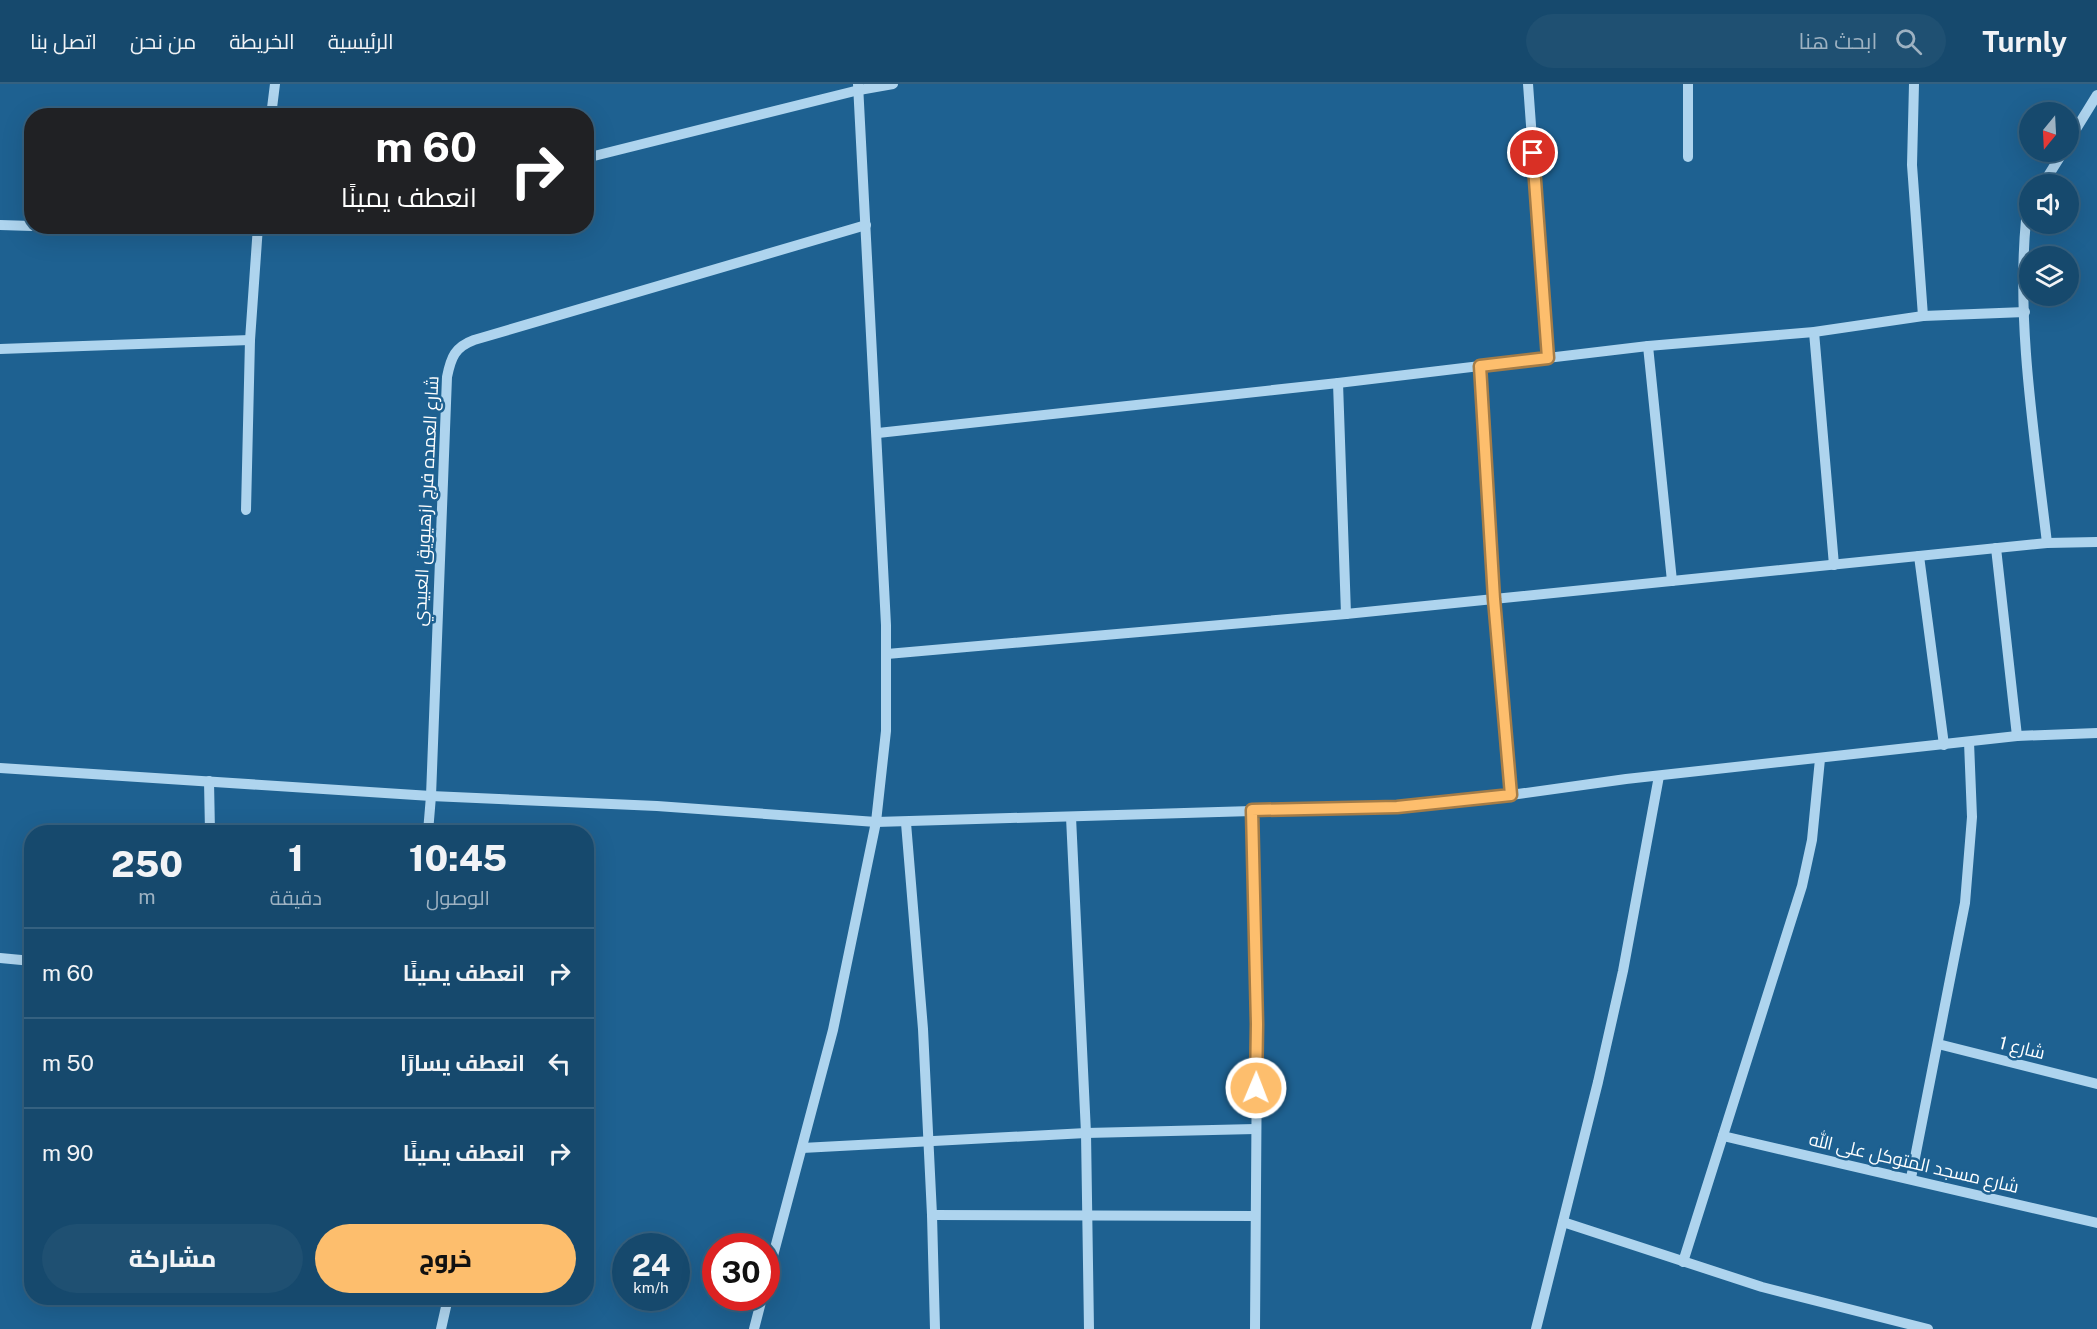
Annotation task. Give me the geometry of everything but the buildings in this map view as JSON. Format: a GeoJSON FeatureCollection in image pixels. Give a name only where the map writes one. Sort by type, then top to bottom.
{"type":"FeatureCollection","features":[{"type":"Feature","properties":{"kind":"street"},"geometry":{"type":"LineString","coordinates":[[272,108],[275,84]]}},
{"type":"Feature","properties":{"kind":"street"},"geometry":{"type":"LineString","coordinates":[[594,156],[859,87],[893,84]]}},
{"type":"Feature","properties":{"kind":"street"},"geometry":{"type":"LineString","coordinates":[[1528,84],[1548,358]]}},
{"type":"Feature","properties":{"kind":"street"},"geometry":{"type":"LineString","coordinates":[[1688,84],[1688,157]]}},
{"type":"Feature","properties":{"kind":"street"},"geometry":{"type":"LineString","coordinates":[[1914,84],[1912,165],[1923,316]]}},
{"type":"Feature","properties":{"kind":"street"},"geometry":{"type":"LineString","coordinates":[[779,1233],[833,1030],[876,822],[885,731],[887,654],[878,433],[859,87]]}},
{"type":"Feature","properties":{"kind":"street"},"geometry":{"type":"LineString","coordinates":[[2079,124],[2097,95]]}},
{"type":"Feature","properties":{"kind":"street"},"geometry":{"type":"LineString","coordinates":[[0,225],[24,226]]}},
{"type":"Feature","properties":{"kind":"street","name":"شارع العمده فرج ازهيويق العبيدي"},"geometry":{"type":"LineString","coordinates":[[428,825],[447,377],[453,354],[462,345],[474,340],[866,225]]}},
{"type":"Feature","properties":{"kind":"street"},"geometry":{"type":"LineString","coordinates":[[246,510],[250,340],[257,234]]}},
{"type":"Feature","properties":{"kind":"street"},"geometry":{"type":"LineString","coordinates":[[2025,234],[2022,273],[2030,387],[2047,543]]}},
{"type":"Feature","properties":{"kind":"street"},"geometry":{"type":"LineString","coordinates":[[878,433],[1338,383],[1648,346],[1814,332],[1923,316],[2025,312]]}},
{"type":"Feature","properties":{"kind":"street"},"geometry":{"type":"LineString","coordinates":[[1814,332],[1834,565]]}},
{"type":"Feature","properties":{"kind":"street"},"geometry":{"type":"LineString","coordinates":[[0,349],[250,340]]}},
{"type":"Feature","properties":{"kind":"street"},"geometry":{"type":"LineString","coordinates":[[1648,346],[1672,581]]}},
{"type":"Feature","properties":{"kind":"street"},"geometry":{"type":"LineString","coordinates":[[1480,366],[1494,599],[1511,795]]}},
{"type":"Feature","properties":{"kind":"street"},"geometry":{"type":"LineString","coordinates":[[1338,383],[1346,614]]}},
{"type":"Feature","properties":{"kind":"street"},"geometry":{"type":"LineString","coordinates":[[887,654],[1346,614],[2047,543],[2097,542]]}},
{"type":"Feature","properties":{"kind":"street"},"geometry":{"type":"LineString","coordinates":[[1996,548],[2017,736]]}},
{"type":"Feature","properties":{"kind":"street"},"geometry":{"type":"LineString","coordinates":[[1919,556],[1944,745]]}},
{"type":"Feature","properties":{"kind":"street"},"geometry":{"type":"LineString","coordinates":[[0,768],[430,796],[657,806],[906,823],[1397,807],[2017,736],[2097,733]]}},
{"type":"Feature","properties":{"kind":"street"},"geometry":{"type":"LineString","coordinates":[[1911,1178],[1965,903],[1972,817],[1969,742]]}},
{"type":"Feature","properties":{"kind":"street"},"geometry":{"type":"LineString","coordinates":[[1683,1262],[1802,886],[1812,840],[1820,759]]}},
{"type":"Feature","properties":{"kind":"street"},"geometry":{"type":"LineString","coordinates":[[1536,1329],[1598,1082],[1620,982],[1659,776]]}},
{"type":"Feature","properties":{"kind":"street"},"geometry":{"type":"LineString","coordinates":[[209,781],[210,825]]}},
{"type":"Feature","properties":{"kind":"street"},"geometry":{"type":"LineString","coordinates":[[1252,810],[1257,1047],[1255,1329]]}},
{"type":"Feature","properties":{"kind":"street"},"geometry":{"type":"LineString","coordinates":[[1071,817],[1086,1133],[1089,1329]]}},
{"type":"Feature","properties":{"kind":"street"},"geometry":{"type":"LineString","coordinates":[[906,823],[923,1029],[935,1329]]}},
{"type":"Feature","properties":{"kind":"street"},"geometry":{"type":"LineString","coordinates":[[0,958],[24,960]]}},
{"type":"Feature","properties":{"kind":"street","name":"شارع 1"},"geometry":{"type":"LineString","coordinates":[[1938,1044],[2097,1084]]}},
{"type":"Feature","properties":{"kind":"street"},"geometry":{"type":"LineString","coordinates":[[802,1149],[1086,1133],[1255,1129]]}},
{"type":"Feature","properties":{"kind":"street","name":"شارع مسجد المتوكل على الله"},"geometry":{"type":"LineString","coordinates":[[1723,1136],[2097,1223]]}},
{"type":"Feature","properties":{"kind":"street"},"geometry":{"type":"LineString","coordinates":[[932,1215],[1255,1216]]}},
{"type":"Feature","properties":{"kind":"street"},"geometry":{"type":"LineString","coordinates":[[1563,1222],[1762,1287],[1928,1329]]}},
{"type":"Feature","properties":{"kind":"street"},"geometry":{"type":"LineString","coordinates":[[441,1329],[446,1305]]}},
{"type":"Feature","properties":{"kind":"street"},"geometry":{"type":"LineString","coordinates":[[754,1329],[759,1311]]}},
{"type":"Feature","properties":{"kind":"route"},"geometry":{"type":"LineString","coordinates":[[1256,1088],[1257,1024],[1252,810],[1397,807],[1511,795],[1494,599],[1480,366],[1548,358],[1533,153]]}}]}
